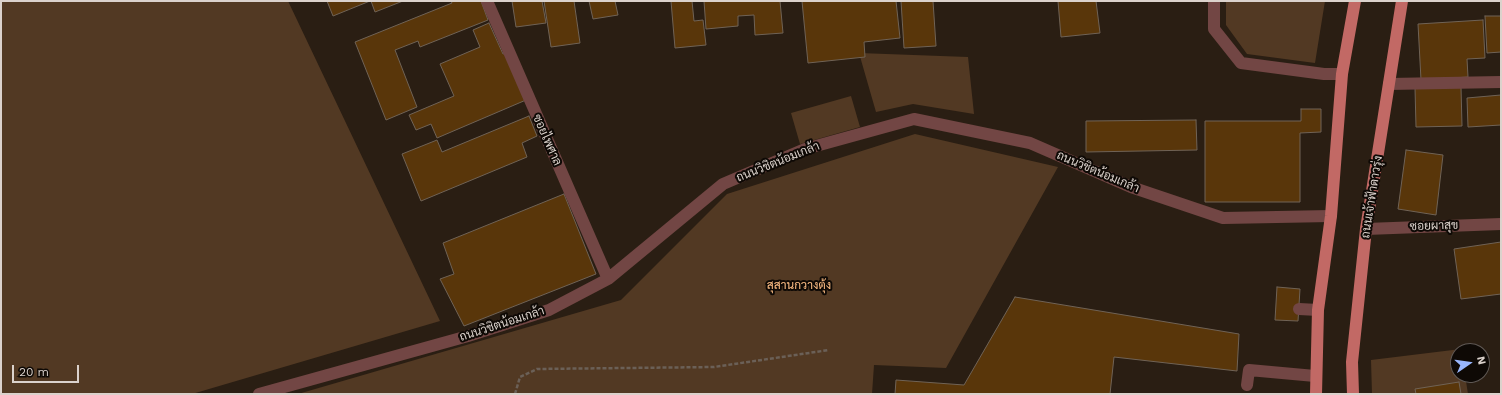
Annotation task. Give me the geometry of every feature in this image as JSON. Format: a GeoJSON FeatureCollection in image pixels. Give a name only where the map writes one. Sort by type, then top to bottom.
{"type":"FeatureCollection","features":[{"type":"Feature","properties":{"kind":"main road"},"geometry":{"type":"LineString","coordinates":[[1316,394],[1315,376],[1318,310],[1331,216],[1342,74],[1355,1]]}},
{"type":"Feature","properties":{"kind":"main road","name":"ถนนเจ้าฟ้าดาวรุ่ง"},"geometry":{"type":"LineString","coordinates":[[1353,394],[1353,346],[1366,230],[1402,1]]}},
{"type":"Feature","properties":{"kind":"street","name":"ซอยไพศาล"},"geometry":{"type":"LineString","coordinates":[[487,1],[608,279]]}},
{"type":"Feature","properties":{"kind":"street"},"geometry":{"type":"LineString","coordinates":[[1214,1],[1214,29],[1241,63],[1301,71],[1342,74]]}},
{"type":"Feature","properties":{"kind":"street"},"geometry":{"type":"LineString","coordinates":[[1389,84],[1501,82]]}},
{"type":"Feature","properties":{"kind":"street","name":"ถนนวิชิตน้อมเกล้า"},"geometry":{"type":"LineString","coordinates":[[259,394],[468,336],[549,310],[608,279],[723,184],[805,149],[914,119],[1030,143],[1131,187],[1223,218],[1331,216]]}},
{"type":"Feature","properties":{"kind":"street","name":"ซอยผาสุข"},"geometry":{"type":"LineString","coordinates":[[1366,230],[1501,224]]}},
{"type":"Feature","properties":{"kind":"street"},"geometry":{"type":"LineString","coordinates":[[1298,309],[1318,310]]}},
{"type":"Feature","properties":{"kind":"street"},"geometry":{"type":"LineString","coordinates":[[1247,385],[1249,370],[1315,376]]}},
{"type":"Feature","properties":{"kind":"path"},"geometry":{"type":"LineString","coordinates":[[515,394],[520,376],[538,369],[714,367],[829,350]]}},
{"type":"Feature","properties":{"kind":"green space"},"geometry":{"type":"Polygon","coordinates":[[[1,1],[288,1],[440,321],[192,394],[1,394],[1,1]]]}},
{"type":"Feature","properties":{"kind":"green space"},"geometry":{"type":"Polygon","coordinates":[[[1226,1],[1325,1],[1315,63],[1247,54],[1226,25],[1226,1]]]}},
{"type":"Feature","properties":{"kind":"green space"},"geometry":{"type":"Polygon","coordinates":[[[859,53],[968,57],[974,114],[913,104],[876,112],[859,53]]]}},
{"type":"Feature","properties":{"kind":"green space"},"geometry":{"type":"Polygon","coordinates":[[[851,96],[860,127],[800,144],[791,113],[851,96]]]}},
{"type":"Feature","properties":{"kind":"green space","name":"สุสานกวางตุ้ง"},"geometry":{"type":"Polygon","coordinates":[[[915,134],[1058,167],[946,368],[874,365],[872,394],[298,394],[621,300],[727,194],[915,134]]]}},
{"type":"Feature","properties":{"kind":"green space"},"geometry":{"type":"Polygon","coordinates":[[[1450,350],[1450,383],[1466,383],[1468,394],[1372,394],[1371,360],[1450,350]]]}},
{"type":"Feature","properties":{"kind":"building"},"geometry":{"type":"Polygon","coordinates":[[[327,1],[370,1],[333,16],[327,1]]]}},
{"type":"Feature","properties":{"kind":"building"},"geometry":{"type":"Polygon","coordinates":[[[371,1],[403,1],[375,12],[371,1]]]}},
{"type":"Feature","properties":{"kind":"building"},"geometry":{"type":"Polygon","coordinates":[[[451,1],[481,1],[488,20],[420,47],[418,41],[395,50],[417,107],[386,120],[355,42],[452,3],[451,1]]]}},
{"type":"Feature","properties":{"kind":"building"},"geometry":{"type":"Polygon","coordinates":[[[512,1],[542,1],[546,23],[516,27],[512,1]]]}},
{"type":"Feature","properties":{"kind":"building"},"geometry":{"type":"Polygon","coordinates":[[[544,1],[574,1],[580,43],[551,47],[544,1]]]}},
{"type":"Feature","properties":{"kind":"building"},"geometry":{"type":"Polygon","coordinates":[[[589,1],[615,1],[618,15],[593,19],[589,1]]]}},
{"type":"Feature","properties":{"kind":"building"},"geometry":{"type":"Polygon","coordinates":[[[671,1],[692,1],[694,21],[703,20],[706,45],[675,48],[671,1]]]}},
{"type":"Feature","properties":{"kind":"building"},"geometry":{"type":"Polygon","coordinates":[[[704,1],[780,1],[783,33],[755,35],[754,15],[738,16],[738,26],[706,29],[704,1]]]}},
{"type":"Feature","properties":{"kind":"building"},"geometry":{"type":"Polygon","coordinates":[[[802,1],[896,1],[900,38],[864,42],[865,57],[808,63],[802,1]]]}},
{"type":"Feature","properties":{"kind":"building"},"geometry":{"type":"Polygon","coordinates":[[[901,1],[933,1],[936,46],[904,48],[901,1]]]}},
{"type":"Feature","properties":{"kind":"building"},"geometry":{"type":"Polygon","coordinates":[[[1058,1],[1096,1],[1100,33],[1061,37],[1058,1]]]}},
{"type":"Feature","properties":{"kind":"building"},"geometry":{"type":"Polygon","coordinates":[[[1485,16],[1501,16],[1501,52],[1487,53],[1485,16]]]}},
{"type":"Feature","properties":{"kind":"building"},"geometry":{"type":"Polygon","coordinates":[[[1483,20],[1485,58],[1467,59],[1468,77],[1421,80],[1418,24],[1483,20]]]}},
{"type":"Feature","properties":{"kind":"building"},"geometry":{"type":"Polygon","coordinates":[[[489,23],[503,54],[506,53],[526,100],[437,138],[431,124],[416,130],[409,115],[454,96],[440,64],[480,47],[473,30],[489,23]]]}},
{"type":"Feature","properties":{"kind":"building"},"geometry":{"type":"Polygon","coordinates":[[[1461,87],[1462,126],[1416,127],[1415,88],[1461,87]]]}},
{"type":"Feature","properties":{"kind":"building"},"geometry":{"type":"Polygon","coordinates":[[[1501,95],[1501,125],[1468,127],[1467,98],[1501,95]]]}},
{"type":"Feature","properties":{"kind":"building"},"geometry":{"type":"Polygon","coordinates":[[[1301,109],[1321,109],[1321,132],[1300,133],[1300,202],[1205,202],[1205,121],[1301,121],[1301,109]]]}},
{"type":"Feature","properties":{"kind":"building"},"geometry":{"type":"Polygon","coordinates":[[[529,116],[537,136],[522,143],[527,157],[421,201],[402,154],[437,140],[442,152],[529,116]]]}},
{"type":"Feature","properties":{"kind":"building"},"geometry":{"type":"Polygon","coordinates":[[[1196,120],[1197,150],[1086,152],[1086,121],[1196,120]]]}},
{"type":"Feature","properties":{"kind":"building"},"geometry":{"type":"Polygon","coordinates":[[[1406,150],[1443,155],[1436,215],[1398,209],[1406,150]]]}},
{"type":"Feature","properties":{"kind":"building"},"geometry":{"type":"Polygon","coordinates":[[[564,194],[596,274],[464,326],[440,279],[454,274],[443,243],[564,194]]]}},
{"type":"Feature","properties":{"kind":"building"},"geometry":{"type":"Polygon","coordinates":[[[1501,242],[1501,294],[1461,299],[1454,249],[1501,242]]]}},
{"type":"Feature","properties":{"kind":"building"},"geometry":{"type":"Polygon","coordinates":[[[1277,287],[1300,289],[1298,321],[1275,320],[1277,287]]]}},
{"type":"Feature","properties":{"kind":"building"},"geometry":{"type":"Polygon","coordinates":[[[1015,297],[1239,334],[1237,371],[1114,357],[1110,394],[895,394],[896,380],[964,385],[1015,297]]]}},
{"type":"Feature","properties":{"kind":"building"},"geometry":{"type":"Polygon","coordinates":[[[1459,383],[1461,394],[1416,394],[1415,389],[1459,383]]]}}]}
